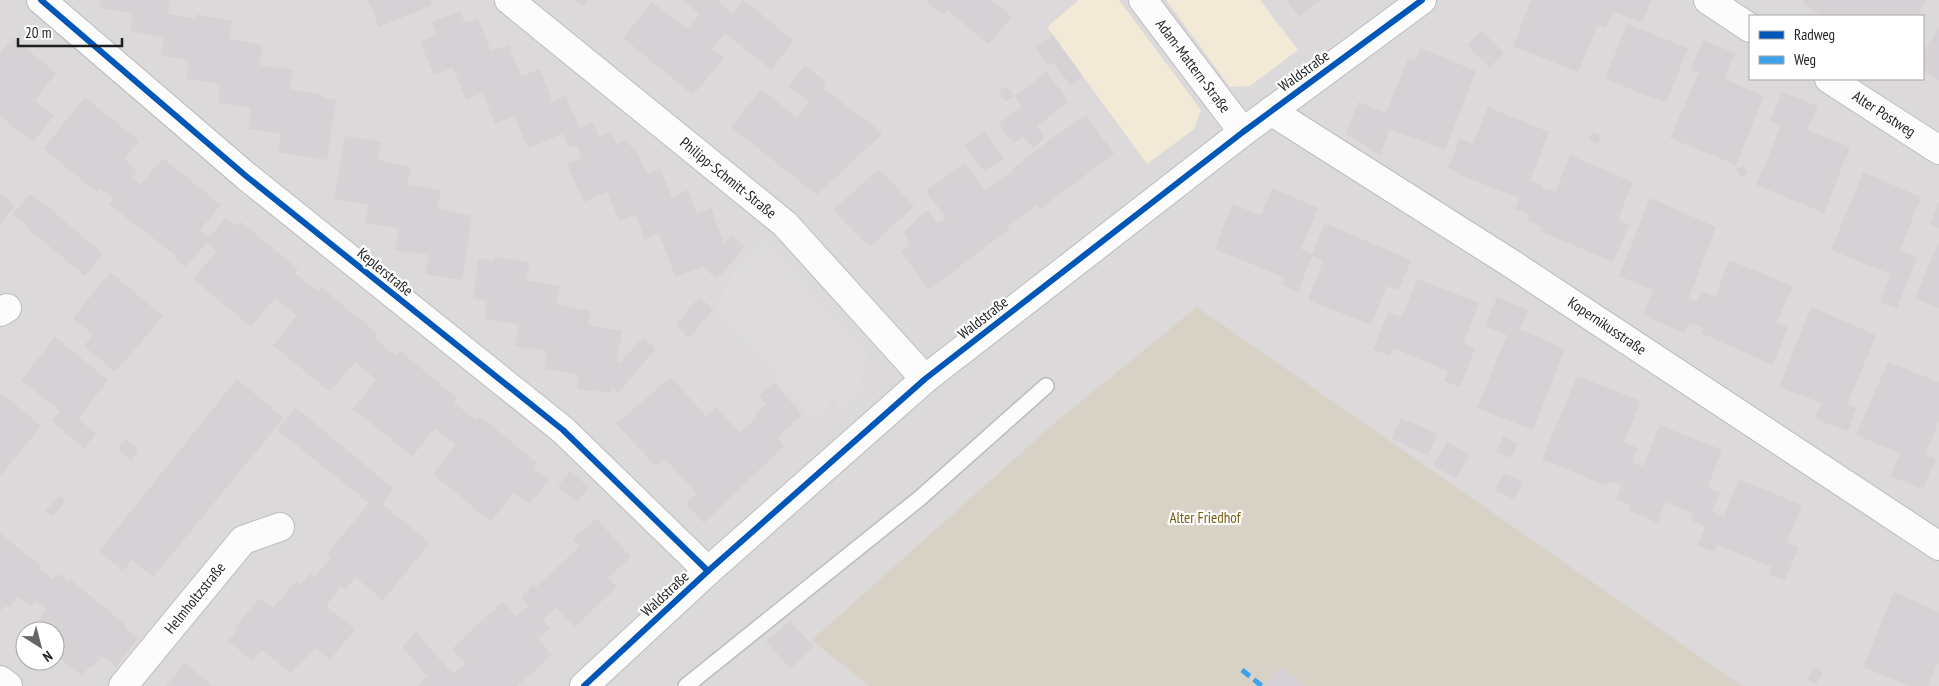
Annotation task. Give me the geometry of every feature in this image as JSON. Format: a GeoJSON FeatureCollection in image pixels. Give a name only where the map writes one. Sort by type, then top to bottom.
{"type":"FeatureCollection","features":[{"type":"Feature","properties":{"kind":"street","name":"Keplerstraße"},"geometry":{"type":"LineString","coordinates":[[40,0],[246,176],[563,430],[708,571]]}},
{"type":"Feature","properties":{"kind":"street","name":"Philipp-Schmitt-Straße"},"geometry":{"type":"LineString","coordinates":[[509,0],[785,224],[925,379]]}},
{"type":"Feature","properties":{"kind":"street","name":"Adam-Mattern-Straße"},"geometry":{"type":"LineString","coordinates":[[1143,0],[1243,132]]}},
{"type":"Feature","properties":{"kind":"street","name":"Waldstraße"},"geometry":{"type":"LineString","coordinates":[[584,686],[708,571],[925,379],[1243,132],[1422,0]]}},
{"type":"Feature","properties":{"kind":"street"},"geometry":{"type":"LineString","coordinates":[[1708,0],[1749,27]]}},
{"type":"Feature","properties":{"kind":"street","name":"Alter Postweg"},"geometry":{"type":"LineString","coordinates":[[1831,80],[1939,150]]}},
{"type":"Feature","properties":{"kind":"street","name":"Kopernikusstraße"},"geometry":{"type":"LineString","coordinates":[[1271,111],[1512,264],[1939,546]]}},
{"type":"Feature","properties":{"kind":"street","name":"Helmholtzstraße"},"geometry":{"type":"LineString","coordinates":[[123,686],[242,540],[280,527]]}},
{"type":"Feature","properties":{"kind":"street"},"geometry":{"type":"LineString","coordinates":[[0,680],[8,686]]}},
{"type":"Feature","properties":{"kind":"lane"},"geometry":{"type":"LineString","coordinates":[[686,686],[920,498],[1046,386]]}},
{"type":"Feature","properties":{"kind":"shaded area"},"geometry":{"type":"Polygon","coordinates":[[[0,0],[1939,0],[1939,686],[0,686],[0,0]]]}},
{"type":"Feature","properties":{"kind":"shaded area"},"geometry":{"type":"Polygon","coordinates":[[[1079,0],[1119,0],[1201,110],[1194,129],[1147,164],[1047,27],[1079,0]]]}},
{"type":"Feature","properties":{"kind":"shaded area"},"geometry":{"type":"Polygon","coordinates":[[[1166,0],[1260,0],[1298,50],[1250,86],[1230,87],[1166,0]]]}},
{"type":"Feature","properties":{"kind":"shaded area"},"geometry":{"type":"Polygon","coordinates":[[[761,240],[780,257],[869,356],[859,382],[864,390],[842,411],[831,398],[819,423],[715,309],[728,280],[761,240]]]}},
{"type":"Feature","properties":{"kind":"green space","name":"Alter Friedhof"},"geometry":{"type":"Polygon","coordinates":[[[1197,307],[1742,686],[869,686],[812,640],[1058,420],[1197,307]]]}},
{"type":"Feature","properties":{"kind":"building"},"geometry":{"type":"Polygon","coordinates":[[[101,0],[170,0],[168,14],[195,18],[196,14],[232,21],[229,39],[263,45],[259,65],[293,70],[290,89],[323,95],[322,97],[336,100],[327,160],[278,152],[281,134],[248,129],[251,108],[218,103],[220,84],[186,79],[189,60],[161,56],[164,37],[130,31],[133,13],[99,8],[101,0]]]}},
{"type":"Feature","properties":{"kind":"building"},"geometry":{"type":"Polygon","coordinates":[[[368,0],[430,0],[432,5],[379,27],[368,0]]]}},
{"type":"Feature","properties":{"kind":"building"},"geometry":{"type":"Polygon","coordinates":[[[575,0],[588,0],[583,7],[575,0]]]}},
{"type":"Feature","properties":{"kind":"building"},"geometry":{"type":"Polygon","coordinates":[[[682,0],[717,0],[733,13],[744,0],[794,41],[771,70],[725,33],[713,49],[724,58],[693,95],[623,38],[652,2],[687,29],[700,14],[682,0]]]}},
{"type":"Feature","properties":{"kind":"building"},"geometry":{"type":"Polygon","coordinates":[[[926,0],[992,0],[1012,17],[988,44],[948,10],[943,15],[926,0]]]}},
{"type":"Feature","properties":{"kind":"building"},"geometry":{"type":"Polygon","coordinates":[[[1287,0],[1320,0],[1299,16],[1287,0]]]}},
{"type":"Feature","properties":{"kind":"building"},"geometry":{"type":"Polygon","coordinates":[[[1531,0],[1651,0],[1642,23],[1613,11],[1606,28],[1598,25],[1578,72],[1513,46],[1531,0]]]}},
{"type":"Feature","properties":{"kind":"building"},"geometry":{"type":"Polygon","coordinates":[[[1804,0],[1927,0],[1918,15],[1821,15],[1802,3],[1804,0]]]}},
{"type":"Feature","properties":{"kind":"building"},"geometry":{"type":"Polygon","coordinates":[[[460,11],[465,23],[478,18],[491,51],[509,45],[521,76],[540,69],[552,101],[566,95],[579,128],[593,122],[599,137],[611,132],[616,144],[625,141],[636,150],[647,174],[660,168],[672,197],[688,190],[697,214],[711,208],[724,244],[731,235],[745,247],[717,279],[703,267],[675,277],[659,233],[645,239],[635,215],[619,221],[607,192],[584,202],[567,164],[582,158],[577,145],[569,148],[563,134],[528,148],[514,116],[495,124],[482,93],[466,100],[453,68],[434,75],[420,42],[437,35],[432,22],[460,11]]]}},
{"type":"Feature","properties":{"kind":"building"},"geometry":{"type":"Polygon","coordinates":[[[1627,24],[1688,48],[1666,103],[1605,79],[1627,24]]]}},
{"type":"Feature","properties":{"kind":"building"},"geometry":{"type":"Polygon","coordinates":[[[1939,27],[1939,81],[1924,71],[1924,50],[1939,27]]]}},
{"type":"Feature","properties":{"kind":"building"},"geometry":{"type":"Polygon","coordinates":[[[1482,31],[1504,53],[1490,67],[1467,45],[1482,31]]]}},
{"type":"Feature","properties":{"kind":"building"},"geometry":{"type":"Polygon","coordinates":[[[1053,35],[1083,77],[1071,86],[1053,62],[1048,65],[1036,47],[1053,35]]]}},
{"type":"Feature","properties":{"kind":"building"},"geometry":{"type":"Polygon","coordinates":[[[13,38],[56,73],[35,100],[54,116],[33,142],[0,116],[0,53],[13,38]]]}},
{"type":"Feature","properties":{"kind":"building"},"geometry":{"type":"Polygon","coordinates":[[[1703,40],[1735,53],[1724,79],[1764,96],[1736,165],[1670,138],[1699,73],[1691,70],[1703,40]]]}},
{"type":"Feature","properties":{"kind":"building"},"geometry":{"type":"Polygon","coordinates":[[[1421,48],[1476,71],[1445,150],[1390,129],[1380,155],[1346,133],[1358,102],[1386,113],[1408,59],[1416,60],[1421,48]]]}},
{"type":"Feature","properties":{"kind":"building"},"geometry":{"type":"Polygon","coordinates":[[[805,65],[826,82],[822,88],[883,133],[817,195],[731,127],[761,89],[797,117],[810,102],[789,86],[805,65]]]}},
{"type":"Feature","properties":{"kind":"building"},"geometry":{"type":"Polygon","coordinates":[[[1047,72],[1069,102],[1037,126],[1045,138],[1033,148],[1023,136],[1014,144],[998,124],[1022,106],[1014,96],[1047,72]]]}},
{"type":"Feature","properties":{"kind":"building"},"geometry":{"type":"Polygon","coordinates":[[[1006,86],[1014,96],[1006,102],[998,92],[1006,86]]]}},
{"type":"Feature","properties":{"kind":"building"},"geometry":{"type":"Polygon","coordinates":[[[1782,92],[1818,106],[1807,130],[1850,147],[1824,213],[1756,185],[1781,126],[1770,121],[1782,92]]]}},
{"type":"Feature","properties":{"kind":"building"},"geometry":{"type":"Polygon","coordinates":[[[85,97],[139,141],[124,159],[138,171],[132,177],[141,184],[163,158],[221,205],[200,230],[210,237],[226,217],[237,226],[241,222],[298,269],[295,273],[318,292],[321,287],[378,334],[374,338],[396,356],[400,351],[457,398],[454,403],[476,420],[480,416],[537,463],[534,468],[549,480],[530,504],[514,492],[491,522],[433,474],[456,445],[435,428],[412,456],[353,409],[376,380],[355,362],[330,392],[273,345],[297,316],[275,298],[251,327],[193,279],[217,251],[207,242],[186,267],[175,258],[176,256],[109,204],[114,199],[100,188],[97,192],[43,149],[85,97]]]}},
{"type":"Feature","properties":{"kind":"building"},"geometry":{"type":"Polygon","coordinates":[[[1488,107],[1549,132],[1530,180],[1542,185],[1541,189],[1556,191],[1570,155],[1633,182],[1618,219],[1629,225],[1613,262],[1540,231],[1542,227],[1528,220],[1530,215],[1515,209],[1519,198],[1460,175],[1461,173],[1448,168],[1460,138],[1473,144],[1488,107]]]}},
{"type":"Feature","properties":{"kind":"building"},"geometry":{"type":"Polygon","coordinates":[[[1086,115],[1114,154],[1040,209],[1037,205],[1007,227],[1009,229],[929,290],[901,252],[910,245],[904,232],[927,210],[938,223],[946,218],[926,191],[965,163],[985,190],[1013,172],[1011,170],[1086,115]]]}},
{"type":"Feature","properties":{"kind":"building"},"geometry":{"type":"Polygon","coordinates":[[[984,131],[1004,158],[984,171],[964,145],[984,131]]]}},
{"type":"Feature","properties":{"kind":"building"},"geometry":{"type":"Polygon","coordinates":[[[1592,132],[1601,135],[1598,144],[1589,140],[1592,132]]]}},
{"type":"Feature","properties":{"kind":"building"},"geometry":{"type":"Polygon","coordinates":[[[345,136],[381,142],[378,160],[411,167],[407,184],[442,190],[437,208],[472,216],[462,280],[425,274],[429,255],[395,250],[399,229],[365,223],[369,205],[334,199],[345,136]]]}},
{"type":"Feature","properties":{"kind":"building"},"geometry":{"type":"Polygon","coordinates":[[[1743,165],[1749,173],[1742,178],[1736,170],[1743,165]]]}},
{"type":"Feature","properties":{"kind":"building"},"geometry":{"type":"Polygon","coordinates":[[[879,169],[914,206],[870,247],[833,210],[879,169]]]}},
{"type":"Feature","properties":{"kind":"building"},"geometry":{"type":"Polygon","coordinates":[[[1863,172],[1921,197],[1900,250],[1917,257],[1897,309],[1880,302],[1890,274],[1831,250],[1863,172]]]}},
{"type":"Feature","properties":{"kind":"building"},"geometry":{"type":"Polygon","coordinates":[[[1272,188],[1318,208],[1301,249],[1312,254],[1325,223],[1411,260],[1399,290],[1387,286],[1371,325],[1308,300],[1323,261],[1312,256],[1298,292],[1282,285],[1285,278],[1215,249],[1232,204],[1261,215],[1272,188]]]}},
{"type":"Feature","properties":{"kind":"building"},"geometry":{"type":"Polygon","coordinates":[[[0,193],[15,206],[0,224],[0,193]]]}},
{"type":"Feature","properties":{"kind":"building"},"geometry":{"type":"Polygon","coordinates":[[[30,194],[103,254],[85,276],[13,214],[30,194]]]}},
{"type":"Feature","properties":{"kind":"building"},"geometry":{"type":"Polygon","coordinates":[[[1650,198],[1716,227],[1689,298],[1697,302],[1702,291],[1715,297],[1729,260],[1793,286],[1776,323],[1788,327],[1773,365],[1701,333],[1703,328],[1689,323],[1685,333],[1642,315],[1653,290],[1619,276],[1650,198]]]}},
{"type":"Feature","properties":{"kind":"building"},"geometry":{"type":"Polygon","coordinates":[[[1939,201],[1939,228],[1930,224],[1939,201]]]}},
{"type":"Feature","properties":{"kind":"building"},"geometry":{"type":"Polygon","coordinates":[[[1939,241],[1939,308],[1915,298],[1939,241]]]}},
{"type":"Feature","properties":{"kind":"building"},"geometry":{"type":"Polygon","coordinates":[[[495,257],[530,263],[526,280],[560,286],[556,304],[590,311],[588,325],[622,331],[617,361],[621,362],[643,337],[656,349],[618,393],[612,388],[611,393],[577,389],[579,375],[545,369],[547,351],[515,346],[519,325],[484,319],[487,301],[473,299],[478,258],[493,261],[495,257]]]}},
{"type":"Feature","properties":{"kind":"building"},"geometry":{"type":"Polygon","coordinates":[[[110,272],[163,316],[115,371],[84,346],[93,334],[73,318],[110,272]]]}},
{"type":"Feature","properties":{"kind":"building"},"geometry":{"type":"Polygon","coordinates":[[[1418,279],[1479,303],[1463,343],[1475,348],[1460,387],[1444,381],[1448,371],[1393,348],[1390,356],[1373,349],[1388,312],[1401,317],[1418,279]]]}},
{"type":"Feature","properties":{"kind":"building"},"geometry":{"type":"Polygon","coordinates":[[[699,297],[713,309],[689,338],[676,325],[699,297]]]}},
{"type":"Feature","properties":{"kind":"building"},"geometry":{"type":"Polygon","coordinates":[[[1497,297],[1528,310],[1520,329],[1565,349],[1533,430],[1477,408],[1507,335],[1485,326],[1497,297]]]}},
{"type":"Feature","properties":{"kind":"building"},"geometry":{"type":"Polygon","coordinates":[[[1811,307],[1876,335],[1847,405],[1856,408],[1848,431],[1815,419],[1821,403],[1779,387],[1811,307]]]}},
{"type":"Feature","properties":{"kind":"building"},"geometry":{"type":"Polygon","coordinates":[[[55,337],[108,380],[78,419],[96,433],[84,449],[52,421],[60,411],[21,380],[55,337]]]}},
{"type":"Feature","properties":{"kind":"building"},"geometry":{"type":"Polygon","coordinates":[[[1888,362],[1939,382],[1939,421],[1925,455],[1936,459],[1923,489],[1890,476],[1900,453],[1856,435],[1888,362]]]}},
{"type":"Feature","properties":{"kind":"building"},"geometry":{"type":"Polygon","coordinates":[[[1577,376],[1641,401],[1624,442],[1637,448],[1632,462],[1643,466],[1660,425],[1722,450],[1708,487],[1720,493],[1712,511],[1724,516],[1739,479],[1802,505],[1787,542],[1799,547],[1785,580],[1769,574],[1772,567],[1745,556],[1717,545],[1714,552],[1697,545],[1706,526],[1690,520],[1693,513],[1665,502],[1658,523],[1628,510],[1630,505],[1616,500],[1622,485],[1609,481],[1607,486],[1542,459],[1577,376]]]}},
{"type":"Feature","properties":{"kind":"building"},"geometry":{"type":"Polygon","coordinates":[[[671,377],[706,416],[716,407],[740,433],[757,417],[755,413],[766,404],[759,395],[774,382],[802,415],[777,437],[784,446],[704,523],[686,504],[697,494],[664,458],[656,466],[616,424],[671,377]]]}},
{"type":"Feature","properties":{"kind":"building"},"geometry":{"type":"Polygon","coordinates":[[[237,379],[284,418],[153,577],[132,560],[123,571],[99,551],[237,379]]]}},
{"type":"Feature","properties":{"kind":"building"},"geometry":{"type":"Polygon","coordinates":[[[0,392],[41,426],[0,476],[0,392]]]}},
{"type":"Feature","properties":{"kind":"building"},"geometry":{"type":"Polygon","coordinates":[[[295,407],[394,489],[382,504],[430,543],[383,600],[355,577],[345,590],[341,586],[326,606],[355,629],[330,660],[315,648],[291,673],[262,650],[253,661],[228,641],[237,630],[235,628],[259,598],[273,608],[296,581],[301,585],[310,573],[315,576],[331,557],[327,554],[369,503],[277,430],[295,407]]]}},
{"type":"Feature","properties":{"kind":"building"},"geometry":{"type":"Polygon","coordinates":[[[1401,418],[1437,434],[1428,455],[1392,439],[1401,418]]]}},
{"type":"Feature","properties":{"kind":"building"},"geometry":{"type":"Polygon","coordinates":[[[1503,436],[1518,444],[1511,458],[1496,452],[1503,436]]]}},
{"type":"Feature","properties":{"kind":"building"},"geometry":{"type":"Polygon","coordinates":[[[126,439],[138,450],[131,460],[118,449],[126,439]]]}},
{"type":"Feature","properties":{"kind":"building"},"geometry":{"type":"Polygon","coordinates":[[[1447,442],[1470,455],[1455,479],[1433,465],[1447,442]]]}},
{"type":"Feature","properties":{"kind":"building"},"geometry":{"type":"Polygon","coordinates":[[[570,471],[589,487],[577,503],[558,486],[570,471]]]}},
{"type":"Feature","properties":{"kind":"building"},"geometry":{"type":"Polygon","coordinates":[[[1504,473],[1523,482],[1514,499],[1495,491],[1504,473]]]}},
{"type":"Feature","properties":{"kind":"building"},"geometry":{"type":"Polygon","coordinates":[[[59,495],[66,501],[52,516],[45,511],[59,495]]]}},
{"type":"Feature","properties":{"kind":"building"},"geometry":{"type":"Polygon","coordinates":[[[596,518],[631,557],[608,577],[617,587],[574,627],[556,608],[542,620],[550,628],[538,639],[552,655],[518,686],[417,686],[426,677],[429,678],[402,647],[416,632],[453,674],[465,663],[452,649],[503,601],[516,616],[529,606],[521,597],[534,584],[536,587],[580,546],[573,539],[596,518]]]}},
{"type":"Feature","properties":{"kind":"building"},"geometry":{"type":"Polygon","coordinates":[[[0,533],[41,566],[39,569],[53,579],[58,574],[69,582],[71,580],[126,625],[124,628],[138,638],[116,667],[102,656],[82,676],[65,662],[65,621],[39,621],[47,610],[36,601],[31,607],[18,596],[10,606],[4,607],[0,611],[0,533]]]}},
{"type":"Feature","properties":{"kind":"building"},"geometry":{"type":"Polygon","coordinates":[[[1894,592],[1939,612],[1939,660],[1928,686],[1909,686],[1863,667],[1894,592]]]}},
{"type":"Feature","properties":{"kind":"building"},"geometry":{"type":"Polygon","coordinates":[[[790,621],[814,646],[791,669],[766,642],[790,621]]]}},
{"type":"Feature","properties":{"kind":"building"},"geometry":{"type":"Polygon","coordinates":[[[185,663],[209,683],[212,686],[166,686],[185,663]]]}},
{"type":"Feature","properties":{"kind":"building"},"geometry":{"type":"Polygon","coordinates":[[[1281,666],[1306,686],[1265,686],[1281,666]]]}},
{"type":"Feature","properties":{"kind":"building"},"geometry":{"type":"Polygon","coordinates":[[[1814,667],[1823,673],[1816,684],[1807,679],[1814,667]]]}},
{"type":"Feature","properties":{"kind":"marked path"},"geometry":{"type":"LineString","coordinates":[[1242,670],[1262,686]]}},
{"type":"Feature","properties":{"kind":"cycle path"},"geometry":{"type":"LineString","coordinates":[[41,0],[246,176],[563,430],[708,571]]}},
{"type":"Feature","properties":{"kind":"cycle path"},"geometry":{"type":"LineString","coordinates":[[584,686],[708,571],[925,379],[1243,132],[1422,0]]}}]}
